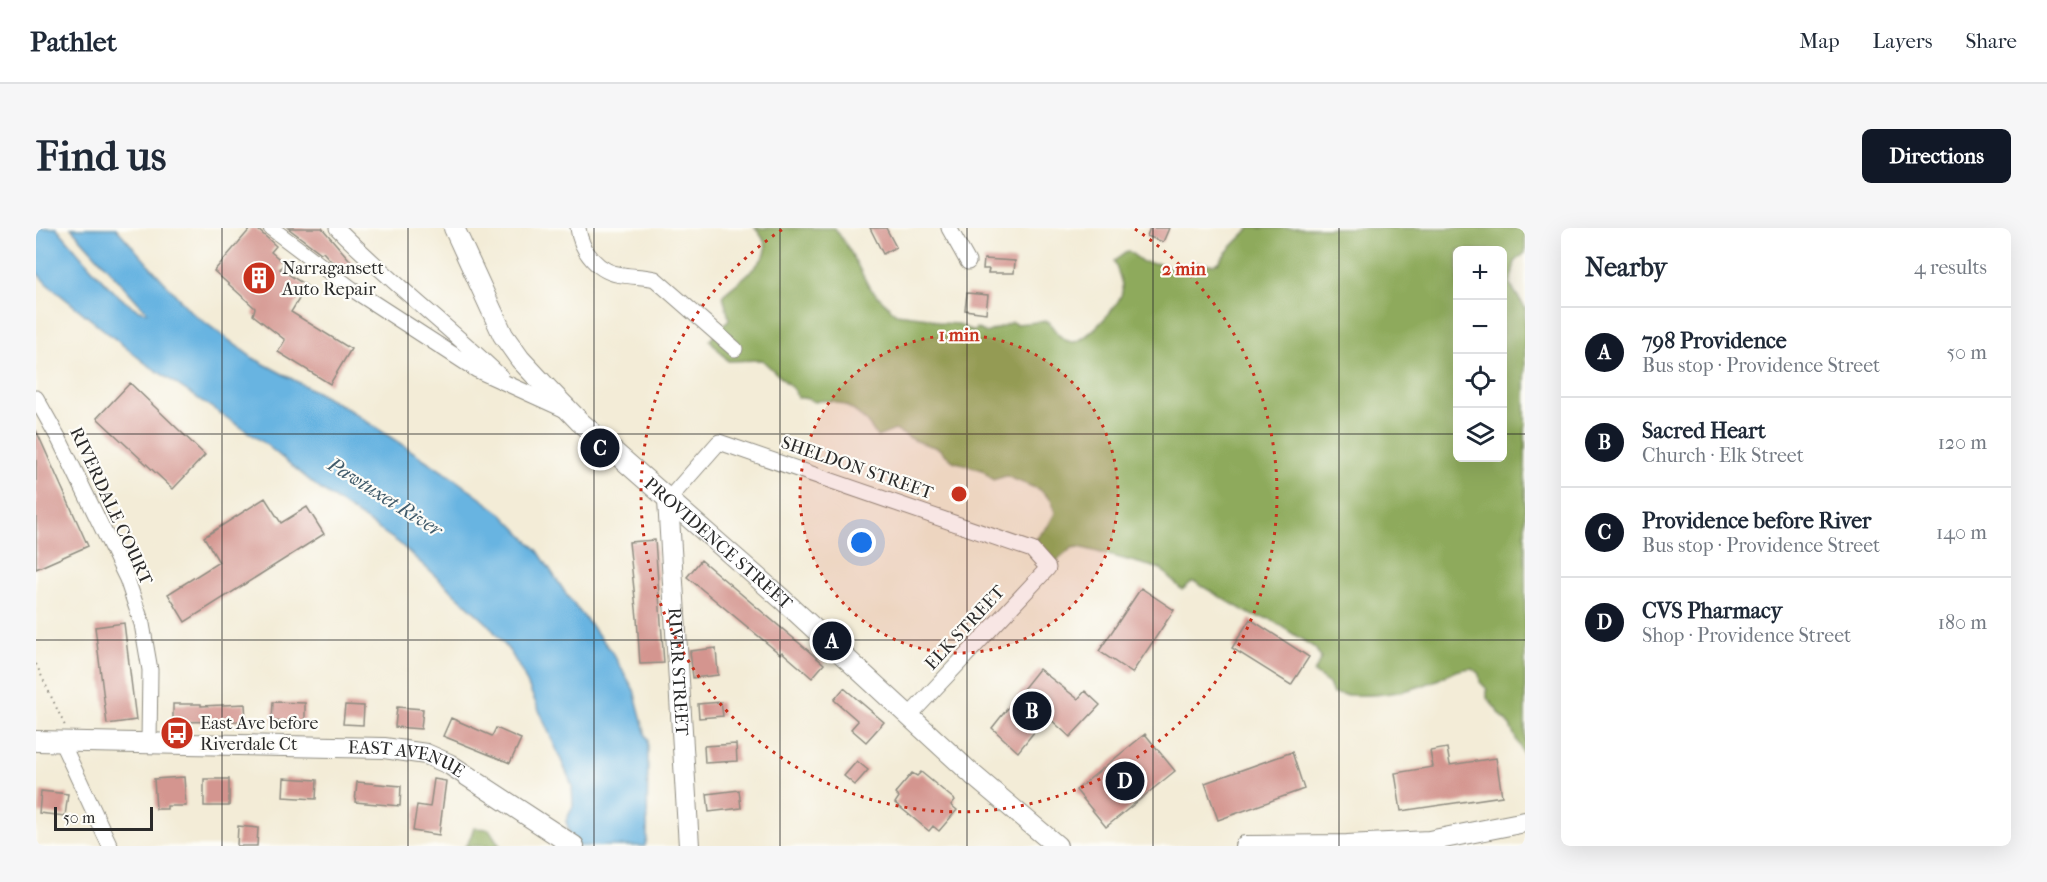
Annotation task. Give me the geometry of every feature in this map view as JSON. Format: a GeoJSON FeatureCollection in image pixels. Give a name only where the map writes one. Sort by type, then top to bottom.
{"type":"FeatureCollection","features":[{"type":"Feature","properties":{"kind":"main road","name":"PROVIDENCE STREET"},"geometry":{"type":"LineString","coordinates":[[454,228],[503,335],[520,359],[572,413],[782,599],[973,775],[1057,846]]}},
{"type":"Feature","properties":{"kind":"main road","name":"RIVER STREET"},"geometry":{"type":"LineString","coordinates":[[668,500],[689,846]]}},
{"type":"Feature","properties":{"kind":"main road","name":"EAST AVENUE"},"geometry":{"type":"LineString","coordinates":[[36,741],[384,747],[426,754],[449,764],[574,846]]}},
{"type":"Feature","properties":{"kind":"main road"},"geometry":{"type":"LineString","coordinates":[[1245,846],[1464,840],[1525,822]]}},
{"type":"Feature","properties":{"kind":"street"},"geometry":{"type":"LineString","coordinates":[[271,228],[351,289],[477,370],[572,413]]}},
{"type":"Feature","properties":{"kind":"street"},"geometry":{"type":"LineString","coordinates":[[337,228],[377,267],[460,337],[508,383]]}},
{"type":"Feature","properties":{"kind":"street"},"geometry":{"type":"LineString","coordinates":[[578,228],[582,247],[596,263],[621,276],[644,276],[656,279],[735,349]]}},
{"type":"Feature","properties":{"kind":"street"},"geometry":{"type":"LineString","coordinates":[[949,228],[968,262]]}},
{"type":"Feature","properties":{"kind":"street","name":"RIVERDALE COURT"},"geometry":{"type":"LineString","coordinates":[[36,398],[59,439],[127,579],[142,624],[150,670],[149,742]]}},
{"type":"Feature","properties":{"kind":"street","name":"SHELDON STREET"},"geometry":{"type":"LineString","coordinates":[[668,500],[719,442],[1032,550],[1048,568]]}},
{"type":"Feature","properties":{"kind":"street","name":"ELK STREET"},"geometry":{"type":"LineString","coordinates":[[909,716],[1048,568]]}},
{"type":"Feature","properties":{"kind":"street"},"geometry":{"type":"LineString","coordinates":[[61,741],[110,846]]}},
{"type":"Feature","properties":{"kind":"green space"},"geometry":{"type":"Polygon","coordinates":[[[755,228],[835,228],[869,287],[896,314],[929,318],[940,323],[958,324],[974,332],[976,328],[986,333],[1012,322],[1016,324],[1048,321],[1061,337],[1072,342],[1085,337],[1093,330],[1120,298],[1122,285],[1114,261],[1128,251],[1143,262],[1162,264],[1173,269],[1185,269],[1195,263],[1219,262],[1250,228],[1525,228],[1525,253],[1515,262],[1510,284],[1525,308],[1525,758],[1510,726],[1487,698],[1487,689],[1480,682],[1479,674],[1472,668],[1459,670],[1435,681],[1394,693],[1333,694],[1329,684],[1314,673],[1321,658],[1315,648],[1270,619],[1253,616],[1195,582],[1182,590],[1161,569],[1079,547],[1072,548],[1052,565],[1028,548],[1048,526],[1055,513],[1051,500],[1040,490],[1006,476],[993,480],[982,470],[953,461],[938,448],[918,442],[895,430],[877,437],[859,415],[843,404],[815,402],[797,397],[794,390],[762,360],[728,361],[710,340],[729,319],[723,295],[741,280],[765,254],[765,243],[755,228]]]}},
{"type":"Feature","properties":{"kind":"green space"},"geometry":{"type":"Polygon","coordinates":[[[474,828],[489,829],[500,846],[465,846],[474,828]]]}},
{"type":"Feature","properties":{"kind":"water","name":"Pawtuxet River"},"geometry":{"type":"Polygon","coordinates":[[[36,228],[57,228],[113,290],[126,302],[147,312],[71,228],[116,228],[191,312],[253,358],[346,408],[453,478],[502,514],[538,551],[568,597],[612,652],[634,690],[648,739],[647,839],[645,846],[568,846],[570,834],[566,821],[573,806],[572,785],[523,674],[511,653],[488,624],[399,543],[320,489],[263,442],[145,363],[47,284],[36,272],[36,228]]]}},
{"type":"Feature","properties":{"kind":"building","name":"Narragansett Auto Repair"},"geometry":{"type":"Polygon","coordinates":[[[251,228],[256,228],[276,246],[271,252],[284,263],[280,269],[307,286],[291,312],[351,349],[330,384],[278,352],[285,340],[253,315],[255,308],[214,271],[251,228]]]}},
{"type":"Feature","properties":{"kind":"building"},"geometry":{"type":"Polygon","coordinates":[[[288,228],[322,228],[355,266],[347,273],[323,252],[321,253],[288,228]]]}},
{"type":"Feature","properties":{"kind":"building"},"geometry":{"type":"Polygon","coordinates":[[[870,228],[886,228],[896,247],[883,254],[870,228]]]}},
{"type":"Feature","properties":{"kind":"building"},"geometry":{"type":"Polygon","coordinates":[[[1150,228],[1169,228],[1163,242],[1147,236],[1150,228]]]}},
{"type":"Feature","properties":{"kind":"building"},"geometry":{"type":"Polygon","coordinates":[[[984,259],[1015,261],[1014,273],[988,273],[989,269],[983,269],[984,259]]]}},
{"type":"Feature","properties":{"kind":"building"},"geometry":{"type":"Polygon","coordinates":[[[967,293],[988,295],[986,313],[965,310],[967,293]]]}},
{"type":"Feature","properties":{"kind":"building"},"geometry":{"type":"Polygon","coordinates":[[[130,383],[205,455],[173,489],[97,418],[130,383]]]}},
{"type":"Feature","properties":{"kind":"building"},"geometry":{"type":"Polygon","coordinates":[[[36,430],[88,546],[36,569],[36,430]]]}},
{"type":"Feature","properties":{"kind":"building"},"geometry":{"type":"Polygon","coordinates":[[[265,498],[281,523],[307,507],[324,534],[185,622],[168,594],[219,562],[204,537],[265,498]]]}},
{"type":"Feature","properties":{"kind":"building"},"geometry":{"type":"Polygon","coordinates":[[[655,540],[664,663],[640,664],[629,542],[655,540]]]}},
{"type":"Feature","properties":{"kind":"building"},"geometry":{"type":"Polygon","coordinates":[[[701,560],[824,664],[812,678],[687,577],[701,560]]]}},
{"type":"Feature","properties":{"kind":"building"},"geometry":{"type":"Polygon","coordinates":[[[1141,588],[1174,610],[1132,673],[1099,651],[1141,588]]]}},
{"type":"Feature","properties":{"kind":"building"},"geometry":{"type":"Polygon","coordinates":[[[1250,619],[1309,657],[1291,685],[1232,648],[1250,619]]]}},
{"type":"Feature","properties":{"kind":"building"},"geometry":{"type":"Polygon","coordinates":[[[124,623],[136,720],[107,724],[95,627],[124,623]]]}},
{"type":"Feature","properties":{"kind":"building"},"geometry":{"type":"Polygon","coordinates":[[[716,648],[718,675],[693,678],[690,651],[716,648]]]}},
{"type":"Feature","properties":{"kind":"building"},"geometry":{"type":"Polygon","coordinates":[[[1039,669],[1078,699],[1085,691],[1100,705],[1070,737],[1047,716],[1018,752],[992,728],[1039,669]]]}},
{"type":"Feature","properties":{"kind":"building"},"geometry":{"type":"Polygon","coordinates":[[[844,688],[884,722],[866,742],[851,729],[858,721],[834,700],[844,688]]]}},
{"type":"Feature","properties":{"kind":"building"},"geometry":{"type":"Polygon","coordinates":[[[273,702],[305,703],[305,723],[272,721],[273,702]]]}},
{"type":"Feature","properties":{"kind":"building"},"geometry":{"type":"Polygon","coordinates":[[[721,702],[723,716],[699,718],[698,704],[721,702]]]}},
{"type":"Feature","properties":{"kind":"building"},"geometry":{"type":"Polygon","coordinates":[[[173,704],[201,704],[201,706],[245,704],[246,721],[173,722],[173,704]]]}},
{"type":"Feature","properties":{"kind":"building"},"geometry":{"type":"Polygon","coordinates":[[[345,705],[364,706],[363,725],[343,724],[345,705]]]}},
{"type":"Feature","properties":{"kind":"building"},"geometry":{"type":"Polygon","coordinates":[[[397,707],[423,709],[421,729],[395,727],[397,707]]]}},
{"type":"Feature","properties":{"kind":"building"},"geometry":{"type":"Polygon","coordinates":[[[451,718],[492,736],[496,728],[521,739],[510,763],[443,736],[451,718]]]}},
{"type":"Feature","properties":{"kind":"building"},"geometry":{"type":"Polygon","coordinates":[[[1145,734],[1175,771],[1106,827],[1076,790],[1145,734]]]}},
{"type":"Feature","properties":{"kind":"building"},"geometry":{"type":"Polygon","coordinates":[[[736,744],[737,761],[705,763],[704,746],[736,744]]]}},
{"type":"Feature","properties":{"kind":"building"},"geometry":{"type":"Polygon","coordinates":[[[1447,748],[1450,765],[1496,758],[1502,796],[1401,811],[1395,773],[1433,767],[1430,751],[1447,748]]]}},
{"type":"Feature","properties":{"kind":"building"},"geometry":{"type":"Polygon","coordinates":[[[1292,752],[1304,789],[1218,820],[1205,783],[1292,752]]]}},
{"type":"Feature","properties":{"kind":"building"},"geometry":{"type":"Polygon","coordinates":[[[857,761],[868,770],[855,785],[844,776],[857,761]]]}},
{"type":"Feature","properties":{"kind":"building"},"geometry":{"type":"Polygon","coordinates":[[[921,772],[955,800],[951,805],[957,810],[939,831],[933,826],[929,831],[895,803],[899,797],[895,793],[912,773],[917,776],[921,772]]]}},
{"type":"Feature","properties":{"kind":"building"},"geometry":{"type":"Polygon","coordinates":[[[184,777],[186,806],[167,806],[167,809],[156,809],[154,779],[184,777]]]}},
{"type":"Feature","properties":{"kind":"building"},"geometry":{"type":"Polygon","coordinates":[[[284,778],[317,780],[316,799],[283,797],[284,778]]]}},
{"type":"Feature","properties":{"kind":"building"},"geometry":{"type":"Polygon","coordinates":[[[204,779],[229,779],[229,806],[204,806],[204,779]]]}},
{"type":"Feature","properties":{"kind":"building"},"geometry":{"type":"Polygon","coordinates":[[[434,779],[446,781],[439,835],[413,831],[417,805],[430,807],[434,779]]]}},
{"type":"Feature","properties":{"kind":"building"},"geometry":{"type":"Polygon","coordinates":[[[357,782],[401,786],[400,806],[355,802],[357,782]]]}},
{"type":"Feature","properties":{"kind":"building"},"geometry":{"type":"Polygon","coordinates":[[[739,790],[741,808],[709,812],[707,794],[739,790]]]}},
{"type":"Feature","properties":{"kind":"building"},"geometry":{"type":"Polygon","coordinates":[[[41,791],[68,794],[65,816],[39,813],[41,791]]]}},
{"type":"Feature","properties":{"kind":"building"},"geometry":{"type":"Polygon","coordinates":[[[238,826],[258,828],[257,846],[237,846],[238,826]]]}},
{"type":"Feature","properties":{"kind":"place","name":"Narragansett Auto Repair"},"geometry":{"type":"Point","coordinates":[259,278]}},
{"type":"Feature","properties":{"kind":"place","name":"Providence before River"},"geometry":{"type":"Point","coordinates":[600,448]}},
{"type":"Feature","properties":{"kind":"place","name":"798 Providence"},"geometry":{"type":"Point","coordinates":[832,641]}},
{"type":"Feature","properties":{"kind":"place","name":"Sacred Heart"},"geometry":{"type":"Point","coordinates":[1032,711]}},
{"type":"Feature","properties":{"kind":"place","name":"East Ave before Riverdale Ct"},"geometry":{"type":"Point","coordinates":[177,733]}},
{"type":"Feature","properties":{"kind":"place","name":"CVS Pharmacy"},"geometry":{"type":"Point","coordinates":[1125,781]}}]}
